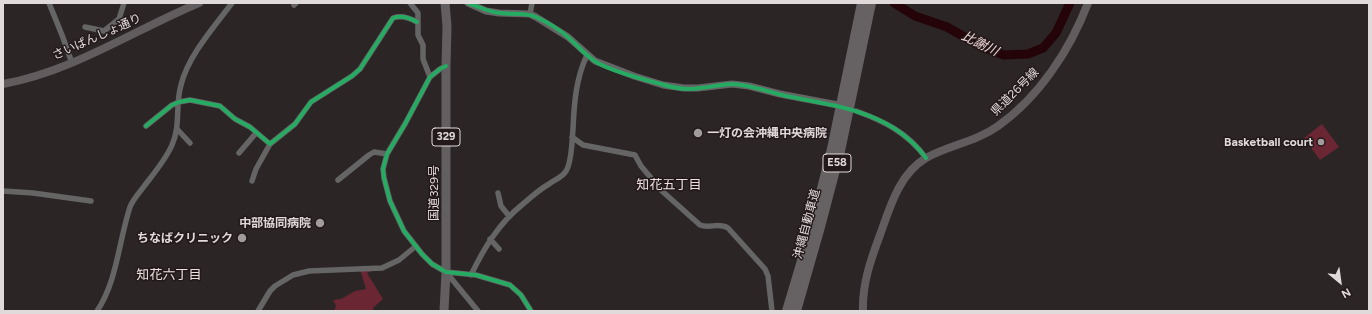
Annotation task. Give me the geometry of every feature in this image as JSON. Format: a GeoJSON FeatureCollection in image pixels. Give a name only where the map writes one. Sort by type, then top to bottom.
{"type":"FeatureCollection","features":[{"type":"Feature","properties":{"kind":"highway","name":"国道329号"},"geometry":{"type":"LineString","coordinates":[[444,311],[446,272],[447,26],[445,3]]}},
{"type":"Feature","properties":{"kind":"highway","name":"沖縄自動車道"},"geometry":{"type":"LineString","coordinates":[[796,311],[840,151],[867,10],[862,3]]}},
{"type":"Feature","properties":{"kind":"highway","name":"沖縄自動車道"},"geometry":{"type":"LineString","coordinates":[[787,311],[813,224],[867,10]]}},
{"type":"Feature","properties":{"kind":"main road","name":"さいばんしょ通り"},"geometry":{"type":"LineString","coordinates":[[3,84],[35,76],[72,63],[96,53],[199,3]]}},
{"type":"Feature","properties":{"kind":"main road","name":"県道26号線"},"geometry":{"type":"LineString","coordinates":[[863,311],[864,287],[871,261],[891,203],[902,182],[908,174],[926,158],[990,132],[999,126],[1027,100],[1050,74],[1077,29],[1088,3]]}},
{"type":"Feature","properties":{"kind":"street"},"geometry":{"type":"LineString","coordinates":[[49,3],[72,63]]}},
{"type":"Feature","properties":{"kind":"street"},"geometry":{"type":"LineString","coordinates":[[85,27],[104,31],[118,19],[124,3]]}},
{"type":"Feature","properties":{"kind":"street"},"geometry":{"type":"LineString","coordinates":[[97,311],[104,302],[132,202],[172,145],[177,129],[180,87],[184,74],[210,33],[232,3]]}},
{"type":"Feature","properties":{"kind":"street"},"geometry":{"type":"LineString","coordinates":[[410,3],[418,13],[418,35],[423,45],[423,59],[430,77]]}},
{"type":"Feature","properties":{"kind":"street"},"geometry":{"type":"LineString","coordinates":[[468,3],[478,5],[486,11],[499,14],[530,14],[559,30],[586,55],[600,64],[668,86],[698,88],[732,84],[749,86],[794,97],[838,105]]}},
{"type":"Feature","properties":{"kind":"street"},"geometry":{"type":"LineString","coordinates":[[530,14],[532,3]]}},
{"type":"Feature","properties":{"kind":"street"},"geometry":{"type":"LineString","coordinates":[[252,180],[256,169],[270,144],[295,124],[311,102],[352,76],[360,69],[393,18],[406,18],[417,22]]}},
{"type":"Feature","properties":{"kind":"street"},"geometry":{"type":"LineString","coordinates":[[471,275],[490,239],[509,216],[544,187],[566,172],[569,162],[578,77],[586,55]]}},
{"type":"Feature","properties":{"kind":"street"},"geometry":{"type":"LineString","coordinates":[[446,66],[430,77],[387,154],[384,178],[390,201],[404,231],[432,264],[446,272],[478,311]]}},
{"type":"Feature","properties":{"kind":"street"},"geometry":{"type":"LineString","coordinates":[[146,126],[172,105],[190,100],[220,106],[235,119],[250,128],[270,144]]}},
{"type":"Feature","properties":{"kind":"street"},"geometry":{"type":"LineString","coordinates":[[856,111],[889,124],[915,146],[926,158]]}},
{"type":"Feature","properties":{"kind":"street"},"geometry":{"type":"LineString","coordinates":[[177,129],[190,143]]}},
{"type":"Feature","properties":{"kind":"street"},"geometry":{"type":"LineString","coordinates":[[239,153],[256,133]]}},
{"type":"Feature","properties":{"kind":"street"},"geometry":{"type":"LineString","coordinates":[[572,137],[583,145],[635,155],[641,166],[662,191],[700,225],[705,227],[722,225],[728,228],[765,269],[768,276],[772,311]]}},
{"type":"Feature","properties":{"kind":"street"},"geometry":{"type":"LineString","coordinates":[[338,180],[374,152],[387,154]]}},
{"type":"Feature","properties":{"kind":"street"},"geometry":{"type":"LineString","coordinates":[[3,192],[33,193],[90,201]]}},
{"type":"Feature","properties":{"kind":"street"},"geometry":{"type":"LineString","coordinates":[[498,193],[501,206],[509,216]]}},
{"type":"Feature","properties":{"kind":"street"},"geometry":{"type":"LineString","coordinates":[[490,239],[499,249]]}},
{"type":"Feature","properties":{"kind":"street"},"geometry":{"type":"LineString","coordinates":[[258,311],[270,291],[275,286],[293,275],[309,271],[382,268],[399,260],[416,246]]}},
{"type":"Feature","properties":{"kind":"street"},"geometry":{"type":"LineString","coordinates":[[446,272],[493,279],[510,285],[521,295],[531,311]]}},
{"type":"Feature","properties":{"kind":"shaded area","name":"Basketball court"},"geometry":{"type":"Polygon","coordinates":[[[1322,124],[1339,147],[1320,160],[1304,138],[1322,124]]]}},
{"type":"Feature","properties":{"kind":"shaded area"},"geometry":{"type":"Polygon","coordinates":[[[360,269],[376,269],[367,273],[383,299],[373,308],[374,311],[334,311],[336,306],[333,300],[341,299],[355,291],[366,289],[360,269]]]}},
{"type":"Feature","properties":{"kind":"waterway","name":"比謝川"},"geometry":{"type":"LineString","coordinates":[[894,3],[915,16],[947,27],[982,47],[1004,55],[1028,54],[1043,48],[1056,33],[1070,3]]}},
{"type":"Feature","properties":{"kind":"cycle path"},"geometry":{"type":"LineString","coordinates":[[468,3],[504,14],[532,15],[549,23],[569,38],[588,56],[603,66],[670,87],[695,89],[733,84],[825,103],[863,114],[897,130],[926,158]]}},
{"type":"Feature","properties":{"kind":"cycle path"},"geometry":{"type":"LineString","coordinates":[[146,126],[172,105],[190,100],[220,106],[235,119],[250,127],[270,144],[295,124],[311,102],[352,76],[360,69],[393,18],[405,17],[417,22]]}},
{"type":"Feature","properties":{"kind":"cycle path"},"geometry":{"type":"LineString","coordinates":[[446,66],[430,77],[387,154],[383,169],[390,201],[404,231],[432,264],[446,272],[476,275],[510,285],[521,295],[531,311]]}},
{"type":"Feature","properties":{"kind":"place","name":"一灯の会沖縄中央病院"},"geometry":{"type":"Point","coordinates":[698,133]}},
{"type":"Feature","properties":{"kind":"place","name":"Basketball court"},"geometry":{"type":"Point","coordinates":[1321,142]}},
{"type":"Feature","properties":{"kind":"place","name":"中部協同病院"},"geometry":{"type":"Point","coordinates":[320,223]}},
{"type":"Feature","properties":{"kind":"place","name":"ちなばクリニック"},"geometry":{"type":"Point","coordinates":[242,238]}},
{"type":"Feature","properties":{"kind":"district","name":"知花五丁目"},"geometry":{"type":"Point","coordinates":[669,185]}},
{"type":"Feature","properties":{"kind":"district","name":"知花六丁目"},"geometry":{"type":"Point","coordinates":[169,275]}}]}
